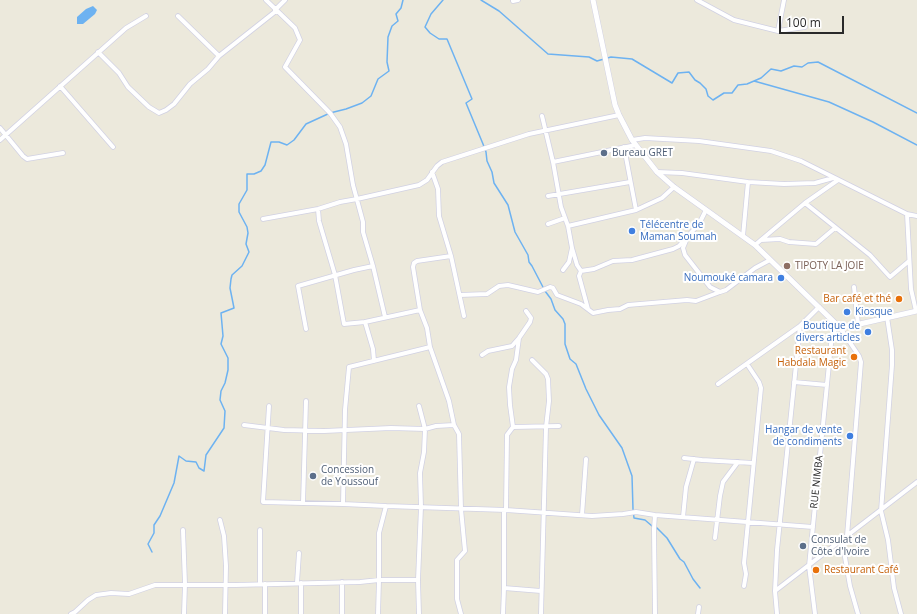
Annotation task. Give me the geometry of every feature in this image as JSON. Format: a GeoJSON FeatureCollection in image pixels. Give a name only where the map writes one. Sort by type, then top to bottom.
{"type":"FeatureCollection","features":[{"type":"Feature","properties":{"kind":"street"},"geometry":{"type":"LineString","coordinates":[[266,0],[295,28],[300,40],[285,67],[330,113],[340,127],[346,144],[353,185],[363,222],[363,232],[385,317]]}},
{"type":"Feature","properties":{"kind":"street"},"geometry":{"type":"LineString","coordinates":[[98,52],[119,73],[128,87],[149,107],[159,113],[174,104],[190,84],[208,69],[219,56],[276,10],[285,0]]}},
{"type":"Feature","properties":{"kind":"street"},"geometry":{"type":"LineString","coordinates":[[513,1],[518,0]]}},
{"type":"Feature","properties":{"kind":"street"},"geometry":{"type":"LineString","coordinates":[[593,0],[615,105],[632,140],[657,172],[674,187],[755,245],[837,325],[859,356],[861,362],[847,536]]}},
{"type":"Feature","properties":{"kind":"street"},"geometry":{"type":"LineString","coordinates":[[697,0],[734,20],[778,31],[805,26]]}},
{"type":"Feature","properties":{"kind":"street"},"geometry":{"type":"LineString","coordinates":[[778,31],[784,0]]}},
{"type":"Feature","properties":{"kind":"street"},"geometry":{"type":"LineString","coordinates":[[0,140],[126,28],[146,16]]}},
{"type":"Feature","properties":{"kind":"street"},"geometry":{"type":"LineString","coordinates":[[178,16],[219,56]]}},
{"type":"Feature","properties":{"kind":"street"},"geometry":{"type":"LineString","coordinates":[[60,86],[113,147]]}},
{"type":"Feature","properties":{"kind":"street"},"geometry":{"type":"LineString","coordinates":[[263,219],[318,209],[340,202],[419,185],[427,180],[436,166],[442,162],[529,134],[619,115]]}},
{"type":"Feature","properties":{"kind":"street"},"geometry":{"type":"LineString","coordinates":[[542,116],[572,248],[581,271],[579,276],[588,310]]}},
{"type":"Feature","properties":{"kind":"street"},"geometry":{"type":"LineString","coordinates":[[0,128],[27,159],[63,153]]}},
{"type":"Feature","properties":{"kind":"street"},"geometry":{"type":"LineString","coordinates":[[632,140],[645,138],[699,141],[771,151],[801,161],[907,214],[917,216]]}},
{"type":"Feature","properties":{"kind":"street"},"geometry":{"type":"LineString","coordinates":[[553,162],[636,145]]}},
{"type":"Feature","properties":{"kind":"street"},"geometry":{"type":"LineString","coordinates":[[624,147],[636,210]]}},
{"type":"Feature","properties":{"kind":"street"},"geometry":{"type":"LineString","coordinates":[[432,172],[438,189],[439,216],[451,256],[464,316]]}},
{"type":"Feature","properties":{"kind":"street"},"geometry":{"type":"LineString","coordinates":[[657,172],[682,173],[748,182],[784,184],[815,183],[833,178]]}},
{"type":"Feature","properties":{"kind":"street"},"geometry":{"type":"LineString","coordinates":[[755,245],[805,203],[838,180]]}},
{"type":"Feature","properties":{"kind":"street"},"geometry":{"type":"LineString","coordinates":[[548,196],[630,182]]}},
{"type":"Feature","properties":{"kind":"street"},"geometry":{"type":"LineString","coordinates":[[743,236],[748,182]]}},
{"type":"Feature","properties":{"kind":"street"},"geometry":{"type":"LineString","coordinates":[[568,226],[636,210],[662,198],[674,187]]}},
{"type":"Feature","properties":{"kind":"street"},"geometry":{"type":"LineString","coordinates":[[805,203],[870,256],[890,277],[909,261]]}},
{"type":"Feature","properties":{"kind":"street"},"geometry":{"type":"LineString","coordinates":[[318,209],[319,220],[335,275],[344,324],[365,322],[420,310]]}},
{"type":"Feature","properties":{"kind":"street"},"geometry":{"type":"LineString","coordinates":[[581,271],[594,269],[613,261],[632,260],[673,250],[679,246],[699,224],[706,210]]}},
{"type":"Feature","properties":{"kind":"street"},"geometry":{"type":"LineString","coordinates":[[837,325],[843,326],[858,324],[916,311],[911,289],[907,214]]}},
{"type":"Feature","properties":{"kind":"street"},"geometry":{"type":"LineString","coordinates":[[548,224],[565,218]]}},
{"type":"Feature","properties":{"kind":"street"},"geometry":{"type":"LineString","coordinates":[[761,240],[780,239],[790,242],[816,244],[835,228]]}},
{"type":"Feature","properties":{"kind":"street"},"geometry":{"type":"LineString","coordinates":[[688,236],[683,248],[685,255],[710,287],[720,292]]}},
{"type":"Feature","properties":{"kind":"street"},"geometry":{"type":"LineString","coordinates":[[563,270],[569,262],[572,248]]}},
{"type":"Feature","properties":{"kind":"street"},"geometry":{"type":"LineString","coordinates":[[451,256],[417,261],[414,263],[413,267],[420,310],[427,328],[430,347],[449,401],[454,425],[459,434],[461,509],[465,551],[457,560],[457,599],[461,614]]}},
{"type":"Feature","properties":{"kind":"street"},"geometry":{"type":"LineString","coordinates":[[460,295],[487,294],[500,286],[508,285],[538,292],[550,287],[553,288],[557,295],[582,304],[593,314],[608,310],[620,309],[628,305],[687,300],[696,301],[734,285],[755,268],[770,260]]}},
{"type":"Feature","properties":{"kind":"street"},"geometry":{"type":"LineString","coordinates":[[306,329],[298,286],[373,266]]}},
{"type":"Feature","properties":{"kind":"street"},"geometry":{"type":"LineString","coordinates":[[854,287],[858,324]]}},
{"type":"Feature","properties":{"kind":"street"},"geometry":{"type":"LineString","coordinates":[[718,384],[800,326],[819,307]]}},
{"type":"Feature","properties":{"kind":"street"},"geometry":{"type":"LineString","coordinates":[[482,355],[488,351],[512,346],[530,322],[530,318],[526,311]]}},
{"type":"Feature","properties":{"kind":"street"},"geometry":{"type":"LineString","coordinates":[[887,317],[892,350],[892,365],[881,511],[888,540],[894,588],[901,614]]}},
{"type":"Feature","properties":{"kind":"street"},"geometry":{"type":"LineString","coordinates":[[365,322],[373,349],[374,361]]}},
{"type":"Feature","properties":{"kind":"street","name":"RUE NIMBA"},"geometry":{"type":"LineString","coordinates":[[815,614],[809,566],[831,344],[837,325]]}},
{"type":"Feature","properties":{"kind":"street"},"geometry":{"type":"LineString","coordinates":[[777,614],[775,591],[780,524],[800,326]]}},
{"type":"Feature","properties":{"kind":"street"},"geometry":{"type":"LineString","coordinates":[[503,614],[507,435],[513,427],[509,387],[512,369],[516,360],[519,338]]}},
{"type":"Feature","properties":{"kind":"street"},"geometry":{"type":"LineString","coordinates":[[343,504],[346,387],[349,367],[430,347]]}},
{"type":"Feature","properties":{"kind":"street"},"geometry":{"type":"LineString","coordinates":[[532,360],[548,378],[549,401],[546,427],[541,614]]}},
{"type":"Feature","properties":{"kind":"street"},"geometry":{"type":"LineString","coordinates":[[744,586],[746,574],[744,563],[761,388],[759,382],[747,364]]}},
{"type":"Feature","properties":{"kind":"street"},"geometry":{"type":"LineString","coordinates":[[794,382],[827,385]]}},
{"type":"Feature","properties":{"kind":"street"},"geometry":{"type":"LineString","coordinates":[[303,503],[306,401]]}},
{"type":"Feature","properties":{"kind":"street"},"geometry":{"type":"LineString","coordinates":[[268,406],[263,502],[505,510],[592,516],[633,512],[813,527]]}},
{"type":"Feature","properties":{"kind":"street"},"geometry":{"type":"LineString","coordinates":[[419,406],[425,429],[423,458],[420,473],[421,507],[418,580],[419,614]]}},
{"type":"Feature","properties":{"kind":"street"},"geometry":{"type":"LineString","coordinates":[[244,426],[306,431],[345,431],[390,428],[425,429],[436,426],[454,425]]}},
{"type":"Feature","properties":{"kind":"street"},"geometry":{"type":"LineString","coordinates":[[513,427],[559,426]]}},
{"type":"Feature","properties":{"kind":"street"},"geometry":{"type":"LineString","coordinates":[[684,458],[753,463]]}},
{"type":"Feature","properties":{"kind":"street"},"geometry":{"type":"LineString","coordinates":[[582,515],[586,459]]}},
{"type":"Feature","properties":{"kind":"street"},"geometry":{"type":"LineString","coordinates":[[683,517],[686,487],[694,459]]}},
{"type":"Feature","properties":{"kind":"street"},"geometry":{"type":"LineString","coordinates":[[715,538],[723,482],[738,462]]}},
{"type":"Feature","properties":{"kind":"street"},"geometry":{"type":"LineString","coordinates":[[775,591],[917,482]]}},
{"type":"Feature","properties":{"kind":"street"},"geometry":{"type":"LineString","coordinates":[[378,614],[379,533],[386,506]]}},
{"type":"Feature","properties":{"kind":"street"},"geometry":{"type":"LineString","coordinates":[[655,515],[655,614]]}},
{"type":"Feature","properties":{"kind":"street"},"geometry":{"type":"LineString","coordinates":[[220,520],[224,536],[226,585],[225,614]]}},
{"type":"Feature","properties":{"kind":"street"},"geometry":{"type":"LineString","coordinates":[[183,530],[185,584],[184,614]]}},
{"type":"Feature","properties":{"kind":"street"},"geometry":{"type":"LineString","coordinates":[[260,530],[262,584],[265,614]]}},
{"type":"Feature","properties":{"kind":"street"},"geometry":{"type":"LineString","coordinates":[[842,540],[850,586],[858,614]]}},
{"type":"Feature","properties":{"kind":"street"},"geometry":{"type":"LineString","coordinates":[[299,553],[299,583],[302,614]]}},
{"type":"Feature","properties":{"kind":"street"},"geometry":{"type":"LineString","coordinates":[[71,614],[96,595],[110,593],[129,594],[155,585],[226,585],[418,580]]}},
{"type":"Feature","properties":{"kind":"street"},"geometry":{"type":"LineString","coordinates":[[342,582],[342,614]]}},
{"type":"Feature","properties":{"kind":"street"},"geometry":{"type":"LineString","coordinates":[[504,588],[541,590]]}},
{"type":"Feature","properties":{"kind":"street"},"geometry":{"type":"LineString","coordinates":[[698,614],[699,607]]}},
{"type":"Feature","properties":{"kind":"water"},"geometry":{"type":"Polygon","coordinates":[[[93,6],[97,10],[95,14],[83,24],[77,24],[77,17],[86,9],[93,6]]]}},
{"type":"Feature","properties":{"kind":"waterway"},"geometry":{"type":"LineString","coordinates":[[152,552],[148,544],[154,533],[154,525],[160,516],[174,483],[179,456],[186,461],[196,462],[199,468],[204,471],[206,455],[224,428],[225,411],[220,400],[221,391],[225,383],[228,370],[228,358],[221,344],[223,336],[221,313],[234,308],[230,288],[232,275],[242,266],[249,252],[246,244],[248,233],[247,227],[239,212],[239,204],[247,190],[247,174],[254,174],[261,171],[265,165],[271,142],[279,142],[287,145],[294,140],[306,124],[330,113],[362,103],[371,96],[378,79],[389,71],[387,62],[388,37],[392,26],[398,21],[396,14],[401,8],[403,0]]}},
{"type":"Feature","properties":{"kind":"waterway"},"geometry":{"type":"LineString","coordinates":[[443,0],[431,14],[425,27],[430,33],[439,39],[447,39],[472,99],[466,103],[486,152],[487,161],[492,172],[494,183],[508,205],[515,232],[528,255],[529,262],[551,299],[555,310],[563,319],[565,324],[565,344],[570,359],[576,364],[599,415],[622,448],[632,476],[634,518],[645,520],[657,528],[667,538],[700,588]]}},
{"type":"Feature","properties":{"kind":"waterway"},"geometry":{"type":"LineString","coordinates":[[481,0],[499,11],[548,54],[589,57],[597,61],[611,57],[632,59],[672,83],[678,73],[689,72],[695,80],[706,89],[708,96],[713,100],[724,93],[732,93],[738,85],[747,84],[761,78],[771,69],[781,71],[794,66],[802,67],[808,63],[818,62],[917,113]]}},
{"type":"Feature","properties":{"kind":"waterway"},"geometry":{"type":"LineString","coordinates":[[754,81],[829,102],[873,122],[917,145]]}},
{"type":"Feature","properties":{"kind":"place","name":"Bureau GRET"},"geometry":{"type":"Point","coordinates":[604,153]}},
{"type":"Feature","properties":{"kind":"place","name":"Télécentre de Maman Soumah"},"geometry":{"type":"Point","coordinates":[632,231]}},
{"type":"Feature","properties":{"kind":"place","name":"TIPOTY LA JOIE"},"geometry":{"type":"Point","coordinates":[787,266]}},
{"type":"Feature","properties":{"kind":"place","name":"Noumouké camara"},"geometry":{"type":"Point","coordinates":[781,278]}},
{"type":"Feature","properties":{"kind":"place","name":"Bar café et thé"},"geometry":{"type":"Point","coordinates":[899,299]}},
{"type":"Feature","properties":{"kind":"place","name":"Kiosque"},"geometry":{"type":"Point","coordinates":[847,312]}},
{"type":"Feature","properties":{"kind":"place","name":"Boutique de divers articles"},"geometry":{"type":"Point","coordinates":[868,332]}},
{"type":"Feature","properties":{"kind":"place","name":"Restaurant Habdala Magic"},"geometry":{"type":"Point","coordinates":[854,357]}},
{"type":"Feature","properties":{"kind":"place","name":"Hangar de vente de condiments"},"geometry":{"type":"Point","coordinates":[850,436]}},
{"type":"Feature","properties":{"kind":"place","name":"Concession de Youssouf"},"geometry":{"type":"Point","coordinates":[313,476]}},
{"type":"Feature","properties":{"kind":"place","name":"Consulat de Côte d'Ivoire"},"geometry":{"type":"Point","coordinates":[803,546]}},
{"type":"Feature","properties":{"kind":"place","name":"Restaurant Café"},"geometry":{"type":"Point","coordinates":[816,570]}}]}
